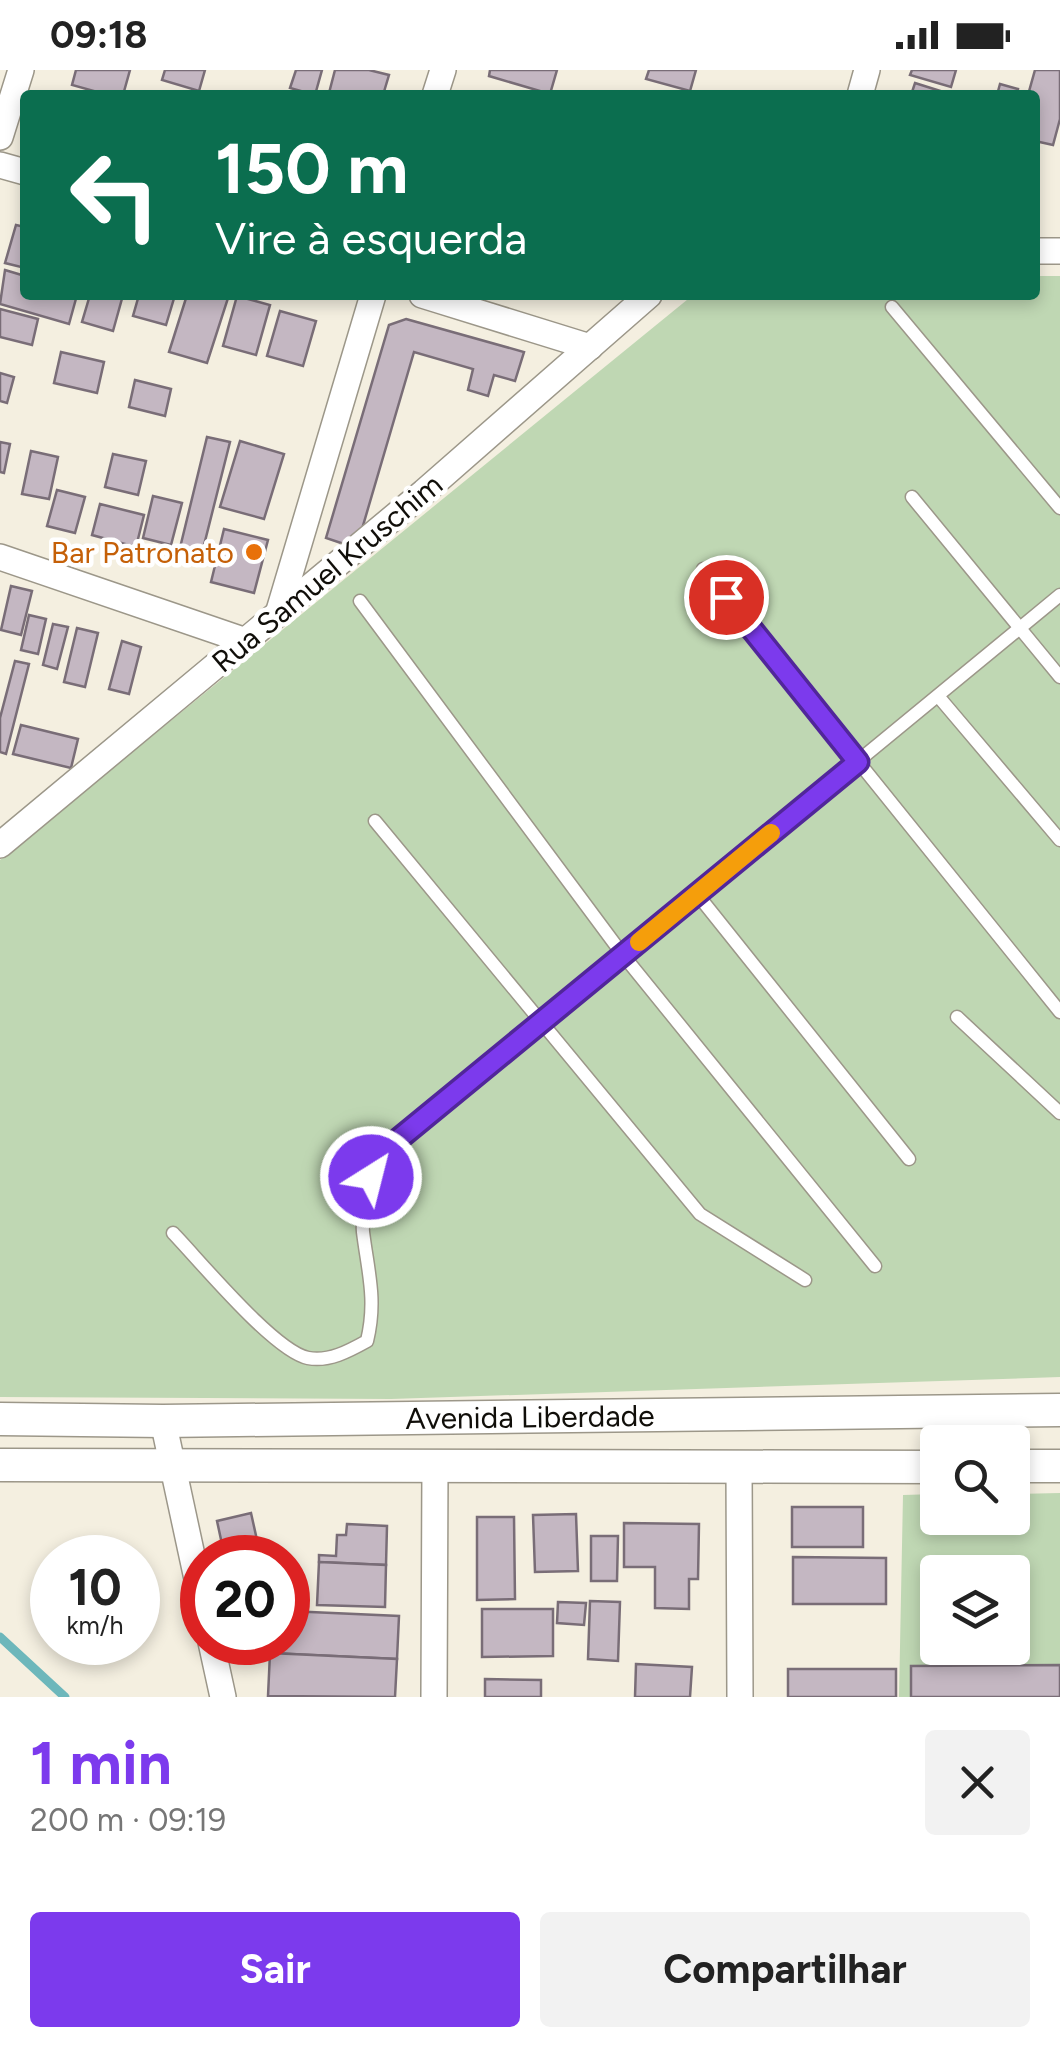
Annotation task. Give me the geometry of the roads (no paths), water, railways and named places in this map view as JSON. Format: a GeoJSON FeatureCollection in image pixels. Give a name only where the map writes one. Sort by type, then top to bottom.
{"type":"FeatureCollection","features":[{"type":"Feature","properties":{"kind":"street"},"geometry":{"type":"LineString","coordinates":[[0,137],[21,70]]}},
{"type":"Feature","properties":{"kind":"street"},"geometry":{"type":"LineString","coordinates":[[278,614],[372,300]]}},
{"type":"Feature","properties":{"kind":"street"},"geometry":{"type":"LineString","coordinates":[[438,300],[590,347]]}},
{"type":"Feature","properties":{"kind":"street","name":"Rua Samuel Kruschim"},"geometry":{"type":"LineString","coordinates":[[0,845],[424,492],[643,300]]}},
{"type":"Feature","properties":{"kind":"street"},"geometry":{"type":"LineString","coordinates":[[0,557],[246,641]]}},
{"type":"Feature","properties":{"kind":"street","name":"Avenida Liberdade"},"geometry":{"type":"LineString","coordinates":[[0,1419],[163,1421],[1060,1410]]}},
{"type":"Feature","properties":{"kind":"street"},"geometry":{"type":"LineString","coordinates":[[163,1421],[188,1535]]}},
{"type":"Feature","properties":{"kind":"street","name":"Avenida Liberdade"},"geometry":{"type":"LineString","coordinates":[[0,1465],[920,1467]]}},
{"type":"Feature","properties":{"kind":"street"},"geometry":{"type":"LineString","coordinates":[[434,1697],[435,1466]]}},
{"type":"Feature","properties":{"kind":"street"},"geometry":{"type":"LineString","coordinates":[[739,1466],[740,1697]]}},
{"type":"Feature","properties":{"kind":"street"},"geometry":{"type":"LineString","coordinates":[[1030,1466],[1060,1466]]}},
{"type":"Feature","properties":{"kind":"street"},"geometry":{"type":"LineString","coordinates":[[217,1665],[223,1697]]}},
{"type":"Feature","properties":{"kind":"lane"},"geometry":{"type":"LineString","coordinates":[[892,307],[1060,508]]}},
{"type":"Feature","properties":{"kind":"lane"},"geometry":{"type":"LineString","coordinates":[[912,496],[1060,677]]}},
{"type":"Feature","properties":{"kind":"lane"},"geometry":{"type":"LineString","coordinates":[[704,570],[1060,1012]]}},
{"type":"Feature","properties":{"kind":"lane"},"geometry":{"type":"LineString","coordinates":[[173,1233],[280,1344],[308,1358],[340,1355],[366,1341],[373,1315],[370,1263],[363,1232],[364,1198],[378,1156],[1060,595]]}},
{"type":"Feature","properties":{"kind":"lane"},"geometry":{"type":"LineString","coordinates":[[360,602],[623,955],[874,1266]]}},
{"type":"Feature","properties":{"kind":"lane"},"geometry":{"type":"LineString","coordinates":[[938,696],[1060,840]]}},
{"type":"Feature","properties":{"kind":"lane"},"geometry":{"type":"LineString","coordinates":[[375,822],[700,1214],[806,1280]]}},
{"type":"Feature","properties":{"kind":"lane"},"geometry":{"type":"LineString","coordinates":[[698,894],[908,1159]]}},
{"type":"Feature","properties":{"kind":"lane"},"geometry":{"type":"LineString","coordinates":[[957,1017],[1060,1113]]}},
{"type":"Feature","properties":{"kind":"waterway"},"geometry":{"type":"LineString","coordinates":[[0,1637],[65,1697]]}},
{"type":"Feature","properties":{"kind":"place","name":"Bar Patronato"},"geometry":{"type":"Point","coordinates":[254,552]}}]}
